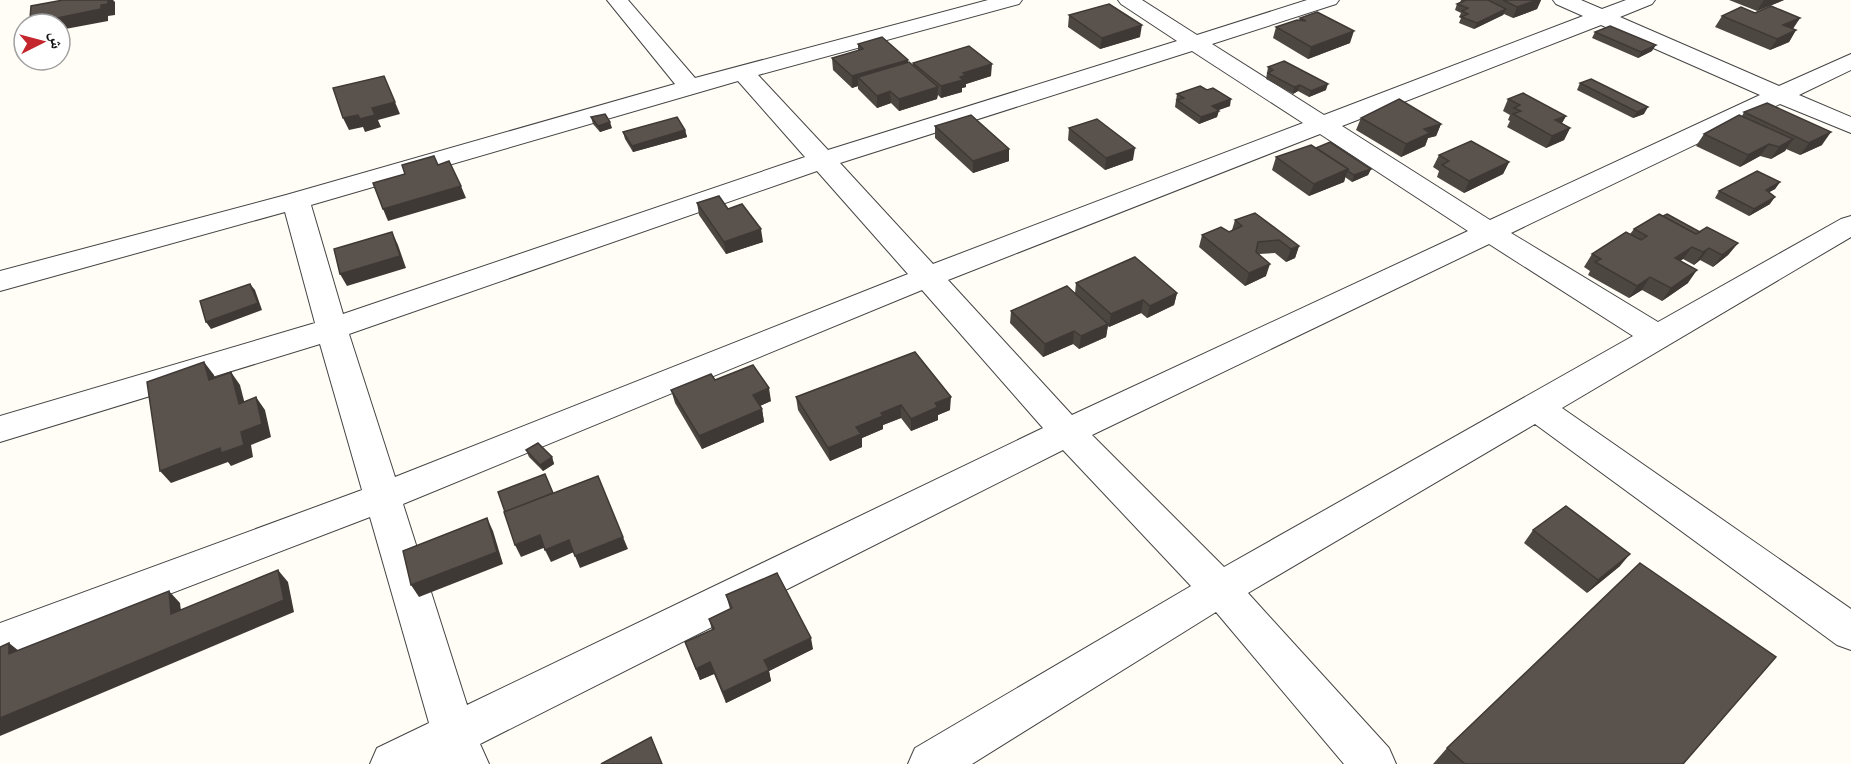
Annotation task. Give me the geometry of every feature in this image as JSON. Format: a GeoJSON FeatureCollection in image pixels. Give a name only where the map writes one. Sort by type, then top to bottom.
{"type":"FeatureCollection","features":[{"type":"Feature","properties":{"kind":"street"},"geometry":{"type":"LineString","coordinates":[[617,0],[690,87]]}},
{"type":"Feature","properties":{"kind":"street"},"geometry":{"type":"LineString","coordinates":[[0,281],[296,201],[743,72],[1012,0]]}},
{"type":"Feature","properties":{"kind":"street"},"geometry":{"type":"LineString","coordinates":[[1128,0],[1489,232],[1658,336]]}},
{"type":"Feature","properties":{"kind":"street"},"geometry":{"type":"LineString","coordinates":[[0,429],[332,328],[823,160],[1329,0]]}},
{"type":"Feature","properties":{"kind":"street"},"geometry":{"type":"LineString","coordinates":[[1563,0],[1851,126]]}},
{"type":"Feature","properties":{"kind":"street"},"geometry":{"type":"LineString","coordinates":[[0,641],[382,497],[928,277],[1645,0]]}},
{"type":"Feature","properties":{"kind":"street"},"geometry":{"type":"LineString","coordinates":[[393,764],[460,750],[1067,432],[1851,60]]}},
{"type":"Feature","properties":{"kind":"street"},"geometry":{"type":"LineString","coordinates":[[743,72],[1067,432],[1220,590],[1373,764]]}},
{"type":"Feature","properties":{"kind":"street"},"geometry":{"type":"LineString","coordinates":[[296,201],[382,497],[460,750]]}},
{"type":"Feature","properties":{"kind":"street"},"geometry":{"type":"LineString","coordinates":[[932,764],[1220,590],[1851,225]]}},
{"type":"Feature","properties":{"kind":"street"},"geometry":{"type":"LineString","coordinates":[[1536,407],[1851,632]]}},
{"type":"Feature","properties":{"kind":"building"},"geometry":{"type":"Polygon","coordinates":[[[63,0],[108,0],[108,4],[101,5],[101,9],[72,15],[72,12],[31,12],[31,6],[63,0]]]}},
{"type":"Feature","properties":{"kind":"building"},"geometry":{"type":"Polygon","coordinates":[[[1466,0],[1488,0],[1506,9],[1477,23],[1461,17],[1468,14],[1462,11],[1468,8],[1457,4],[1466,0]]]}},
{"type":"Feature","properties":{"kind":"building"},"geometry":{"type":"Polygon","coordinates":[[[1503,0],[1537,0],[1517,7],[1503,0]]]}},
{"type":"Feature","properties":{"kind":"building"},"geometry":{"type":"Polygon","coordinates":[[[1109,4],[1142,25],[1102,38],[1069,15],[1109,4]]]}},
{"type":"Feature","properties":{"kind":"building"},"geometry":{"type":"Polygon","coordinates":[[[1771,6],[1800,18],[1783,25],[1796,30],[1777,39],[1722,16],[1741,7],[1755,13],[1771,6]]]}},
{"type":"Feature","properties":{"kind":"building"},"geometry":{"type":"Polygon","coordinates":[[[1317,12],[1354,31],[1311,47],[1276,27],[1297,20],[1306,21],[1300,18],[1317,12]]]}},
{"type":"Feature","properties":{"kind":"building"},"geometry":{"type":"Polygon","coordinates":[[[1610,26],[1656,45],[1641,52],[1595,32],[1610,26]]]}},
{"type":"Feature","properties":{"kind":"building"},"geometry":{"type":"Polygon","coordinates":[[[882,37],[908,60],[852,76],[832,58],[863,49],[858,44],[882,37]]]}},
{"type":"Feature","properties":{"kind":"building"},"geometry":{"type":"Polygon","coordinates":[[[969,46],[992,64],[963,73],[966,75],[960,77],[963,80],[941,86],[913,63],[969,46]]]}},
{"type":"Feature","properties":{"kind":"building"},"geometry":{"type":"Polygon","coordinates":[[[1284,61],[1328,84],[1311,91],[1300,85],[1294,87],[1268,73],[1273,70],[1268,67],[1284,61]]]}},
{"type":"Feature","properties":{"kind":"building"},"geometry":{"type":"Polygon","coordinates":[[[909,62],[938,87],[899,99],[890,91],[877,96],[858,77],[909,62]]]}},
{"type":"Feature","properties":{"kind":"building"},"geometry":{"type":"Polygon","coordinates":[[[384,76],[395,102],[372,108],[375,115],[360,119],[358,115],[343,118],[333,88],[384,76]]]}},
{"type":"Feature","properties":{"kind":"building"},"geometry":{"type":"Polygon","coordinates":[[[1591,79],[1648,107],[1637,112],[1580,83],[1591,79]]]}},
{"type":"Feature","properties":{"kind":"building"},"geometry":{"type":"Polygon","coordinates":[[[1200,86],[1207,90],[1213,88],[1231,99],[1212,106],[1219,111],[1201,117],[1177,100],[1184,98],[1177,94],[1200,86]]]}},
{"type":"Feature","properties":{"kind":"building"},"geometry":{"type":"Polygon","coordinates":[[[1523,93],[1566,116],[1555,120],[1570,128],[1552,136],[1513,114],[1521,111],[1514,108],[1520,105],[1508,99],[1523,93]]]}},
{"type":"Feature","properties":{"kind":"building"},"geometry":{"type":"Polygon","coordinates":[[[1399,99],[1441,124],[1424,129],[1430,133],[1406,144],[1361,118],[1399,99]]]}},
{"type":"Feature","properties":{"kind":"building"},"geometry":{"type":"Polygon","coordinates":[[[1767,103],[1831,132],[1809,143],[1744,112],[1767,103]]]}},
{"type":"Feature","properties":{"kind":"building"},"geometry":{"type":"Polygon","coordinates":[[[605,114],[610,122],[598,126],[591,117],[605,114]]]}},
{"type":"Feature","properties":{"kind":"building"},"geometry":{"type":"Polygon","coordinates":[[[971,115],[1009,149],[973,161],[935,126],[971,115]]]}},
{"type":"Feature","properties":{"kind":"building"},"geometry":{"type":"Polygon","coordinates":[[[1739,115],[1793,139],[1779,147],[1769,144],[1748,155],[1704,134],[1739,115]]]}},
{"type":"Feature","properties":{"kind":"building"},"geometry":{"type":"Polygon","coordinates":[[[677,117],[685,130],[632,146],[623,132],[677,117]]]}},
{"type":"Feature","properties":{"kind":"building"},"geometry":{"type":"Polygon","coordinates":[[[1097,119],[1135,148],[1106,158],[1069,128],[1097,119]]]}},
{"type":"Feature","properties":{"kind":"building"},"geometry":{"type":"Polygon","coordinates":[[[1471,141],[1509,162],[1469,181],[1442,165],[1449,161],[1439,155],[1471,141]]]}},
{"type":"Feature","properties":{"kind":"building"},"geometry":{"type":"Polygon","coordinates":[[[1330,142],[1371,169],[1354,175],[1316,148],[1330,142]]]}},
{"type":"Feature","properties":{"kind":"building"},"geometry":{"type":"Polygon","coordinates":[[[1311,145],[1348,169],[1314,184],[1276,157],[1311,145]]]}},
{"type":"Feature","properties":{"kind":"building"},"geometry":{"type":"Polygon","coordinates":[[[434,156],[438,165],[449,161],[461,186],[383,209],[373,183],[405,174],[402,165],[434,156]]]}},
{"type":"Feature","properties":{"kind":"building"},"geometry":{"type":"Polygon","coordinates":[[[1757,171],[1780,182],[1766,190],[1775,197],[1754,209],[1719,191],[1757,171]]]}},
{"type":"Feature","properties":{"kind":"building"},"geometry":{"type":"Polygon","coordinates":[[[719,196],[728,209],[742,204],[761,229],[724,242],[697,203],[719,196]]]}},
{"type":"Feature","properties":{"kind":"building"},"geometry":{"type":"Polygon","coordinates":[[[1255,213],[1299,246],[1291,249],[1279,240],[1258,242],[1256,252],[1270,264],[1249,273],[1202,235],[1221,227],[1229,232],[1242,226],[1235,220],[1255,213]]]}},
{"type":"Feature","properties":{"kind":"building"},"geometry":{"type":"Polygon","coordinates":[[[1659,214],[1696,234],[1707,227],[1738,243],[1722,255],[1709,248],[1703,252],[1692,247],[1675,258],[1697,270],[1671,288],[1650,277],[1637,286],[1595,262],[1601,259],[1592,254],[1626,232],[1641,240],[1647,236],[1634,229],[1659,214]]]}},
{"type":"Feature","properties":{"kind":"building"},"geometry":{"type":"Polygon","coordinates":[[[1667,214],[1700,232],[1696,234],[1663,216],[1667,214]]]}},
{"type":"Feature","properties":{"kind":"building"},"geometry":{"type":"Polygon","coordinates":[[[392,232],[400,256],[340,274],[334,249],[392,232]]]}},
{"type":"Feature","properties":{"kind":"building"},"geometry":{"type":"Polygon","coordinates":[[[1135,257],[1177,293],[1150,306],[1143,300],[1111,314],[1076,283],[1135,257]]]}},
{"type":"Feature","properties":{"kind":"building"},"geometry":{"type":"Polygon","coordinates":[[[250,284],[258,303],[206,322],[200,301],[250,284]]]}},
{"type":"Feature","properties":{"kind":"building"},"geometry":{"type":"Polygon","coordinates":[[[1067,286],[1108,324],[1081,336],[1074,331],[1045,344],[1011,311],[1067,286]]]}},
{"type":"Feature","properties":{"kind":"building"},"geometry":{"type":"Polygon","coordinates":[[[915,352],[951,397],[935,403],[938,407],[911,419],[901,405],[881,413],[883,416],[856,427],[861,434],[828,448],[796,397],[915,352]]]}},
{"type":"Feature","properties":{"kind":"building"},"geometry":{"type":"Polygon","coordinates":[[[204,362],[209,380],[231,372],[239,404],[256,397],[262,424],[241,432],[244,445],[221,453],[220,448],[160,471],[147,382],[204,362]]]}},
{"type":"Feature","properties":{"kind":"building"},"geometry":{"type":"Polygon","coordinates":[[[753,365],[769,388],[753,395],[762,409],[699,436],[671,390],[711,374],[715,380],[753,365]]]}},
{"type":"Feature","properties":{"kind":"building"},"geometry":{"type":"Polygon","coordinates":[[[538,443],[552,457],[540,465],[526,450],[538,443]]]}},
{"type":"Feature","properties":{"kind":"building"},"geometry":{"type":"Polygon","coordinates":[[[545,474],[553,493],[505,512],[498,492],[545,474]]]}},
{"type":"Feature","properties":{"kind":"building"},"geometry":{"type":"Polygon","coordinates":[[[598,476],[623,537],[575,556],[569,540],[545,550],[540,535],[515,545],[504,512],[598,476]]]}},
{"type":"Feature","properties":{"kind":"building"},"geometry":{"type":"Polygon","coordinates":[[[1566,506],[1630,554],[1598,580],[1533,530],[1566,506]]]}},
{"type":"Feature","properties":{"kind":"building"},"geometry":{"type":"Polygon","coordinates":[[[487,518],[497,552],[411,585],[403,551],[487,518]]]}},
{"type":"Feature","properties":{"kind":"building"},"geometry":{"type":"Polygon","coordinates":[[[1640,563],[1776,657],[1683,764],[1465,764],[1447,748],[1640,563]]]}},
{"type":"Feature","properties":{"kind":"building"},"geometry":{"type":"Polygon","coordinates":[[[278,570],[284,600],[0,718],[0,647],[9,643],[9,654],[169,591],[171,614],[278,570]]]}},
{"type":"Feature","properties":{"kind":"building"},"geometry":{"type":"Polygon","coordinates":[[[777,573],[811,638],[764,660],[769,670],[723,692],[710,662],[696,669],[685,642],[714,629],[709,619],[732,608],[726,595],[777,573]]]}},
{"type":"Feature","properties":{"kind":"building"},"geometry":{"type":"Polygon","coordinates":[[[651,737],[662,764],[601,764],[651,737]]]}}]}
